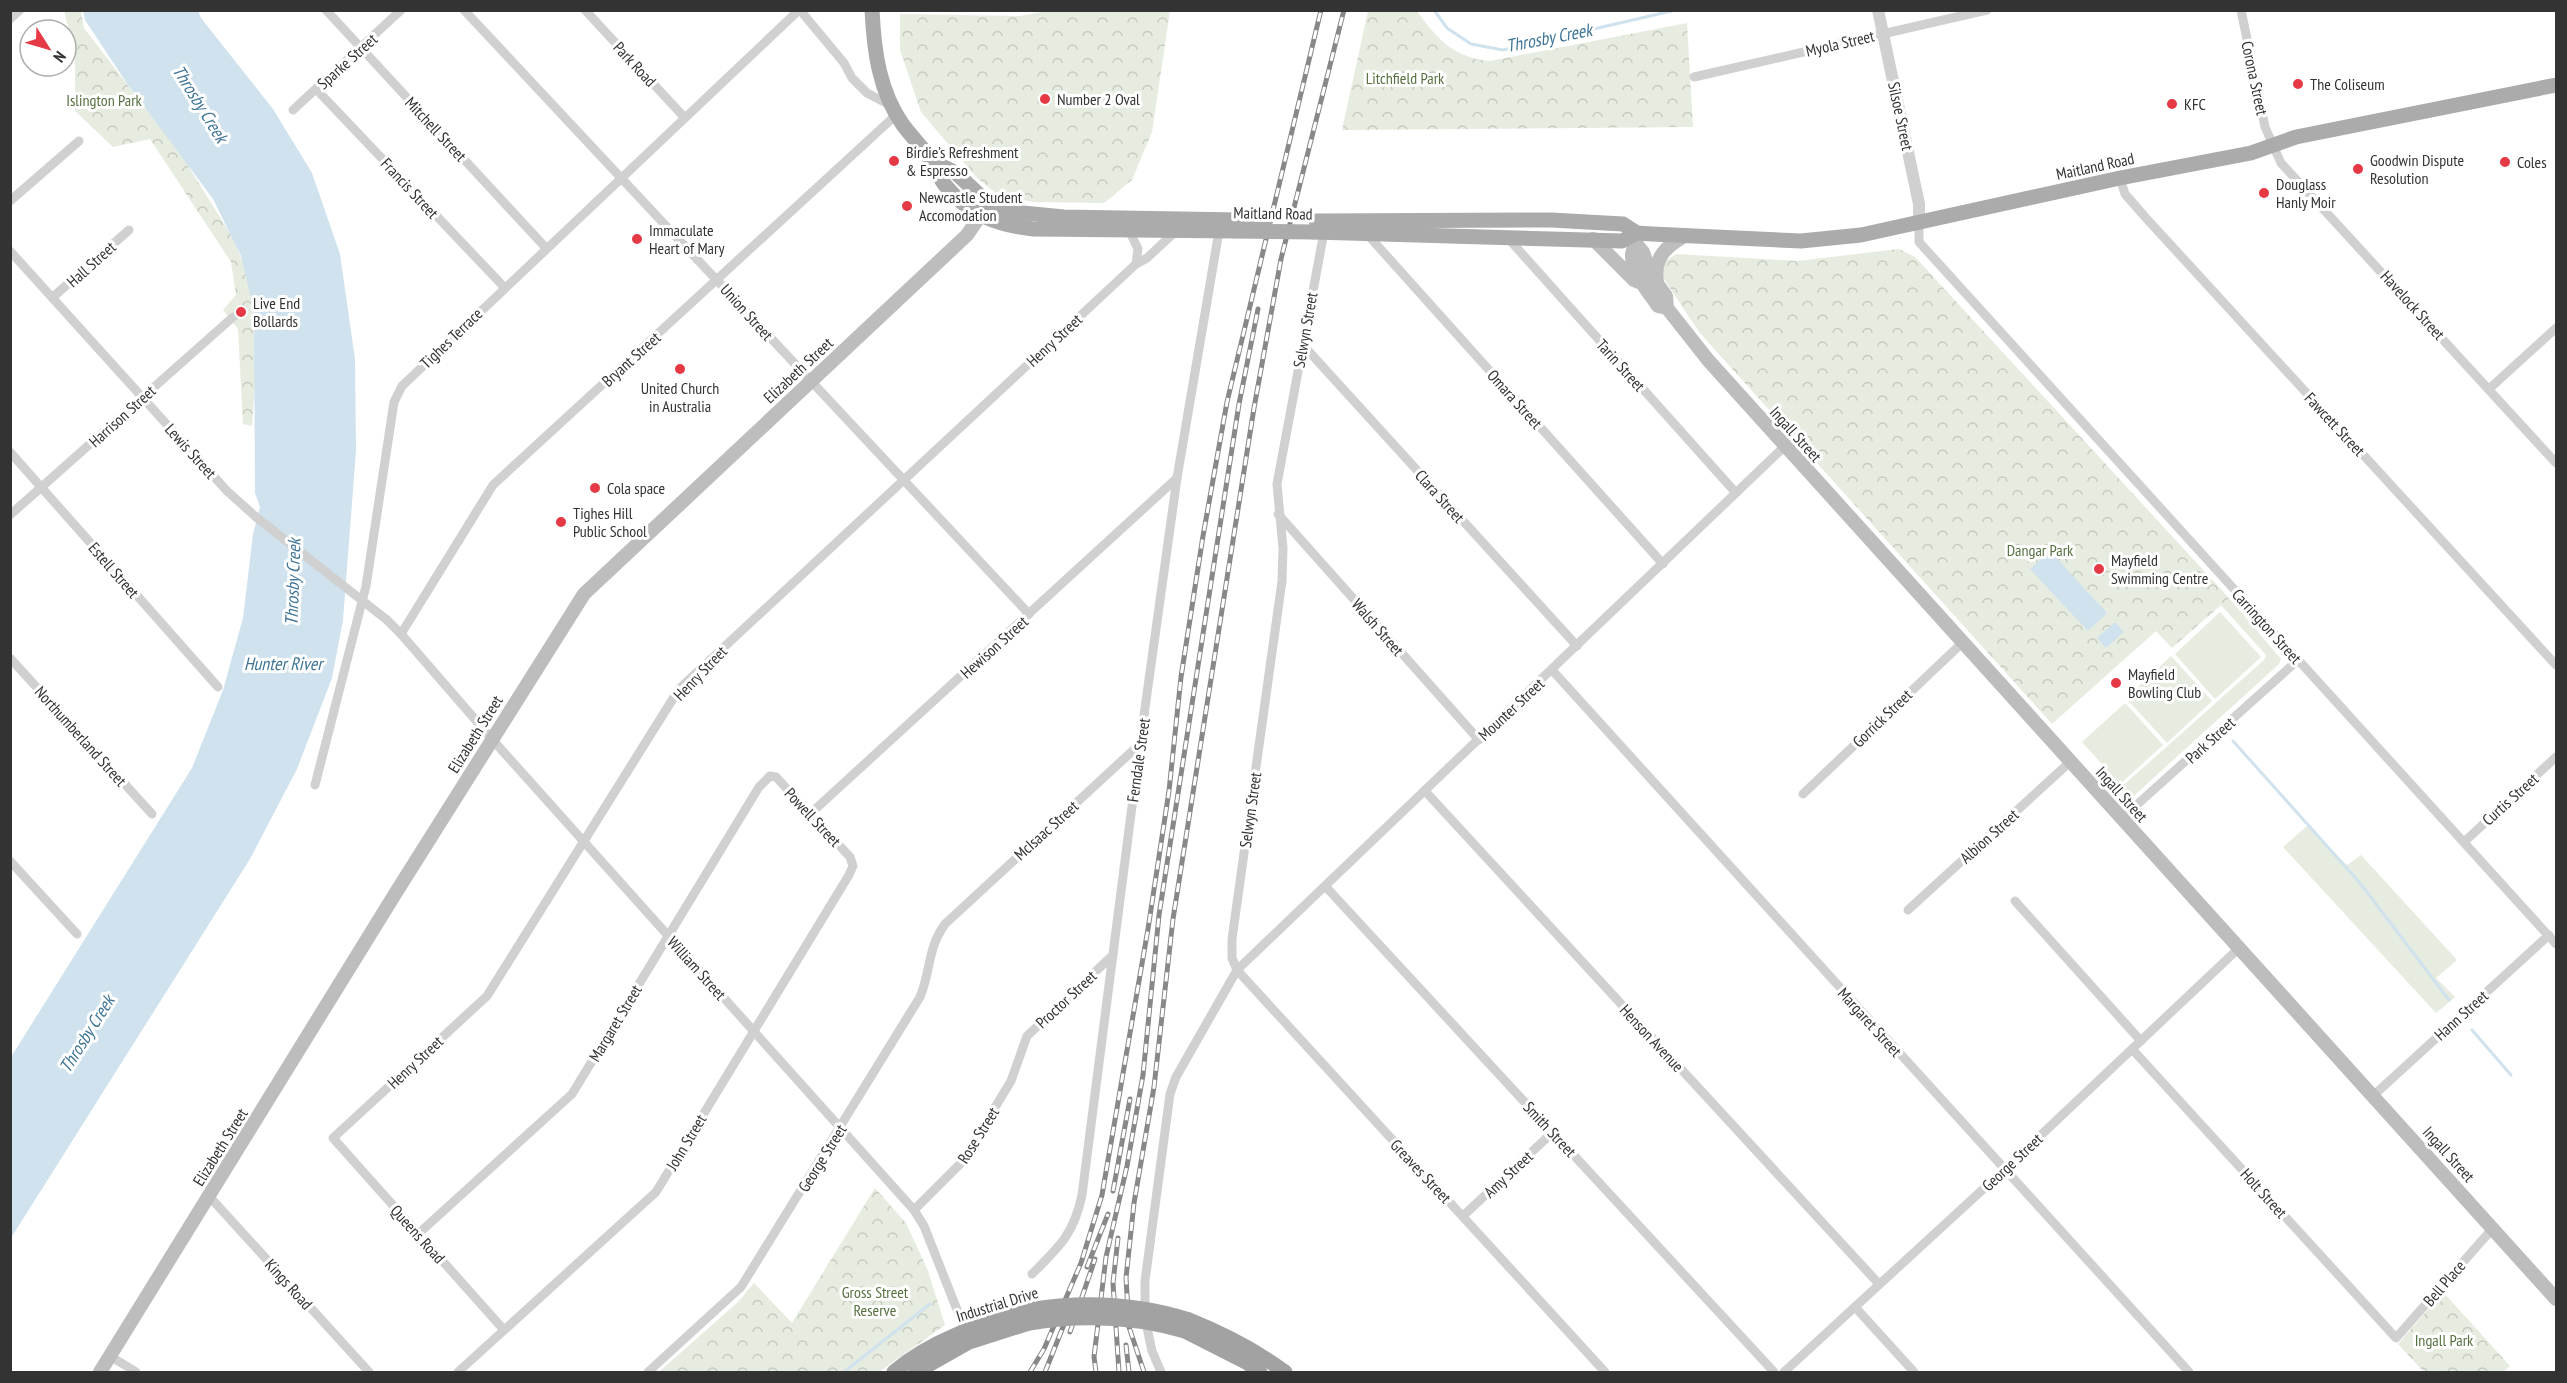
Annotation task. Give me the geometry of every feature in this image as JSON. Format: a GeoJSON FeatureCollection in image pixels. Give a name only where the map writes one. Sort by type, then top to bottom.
{"type":"FeatureCollection","features":[{"type":"Feature","properties":{"kind":"highway","name":"Industrial Drive"},"geometry":{"type":"LineString","coordinates":[[894,1372],[933,1346],[965,1330],[1028,1317],[1070,1305],[1112,1305],[1151,1310],[1187,1326],[1260,1372]]}},
{"type":"Feature","properties":{"kind":"highway","name":"Industrial Drive"},"geometry":{"type":"LineString","coordinates":[[916,1372],[969,1342],[1028,1317]]}},
{"type":"Feature","properties":{"kind":"highway","name":"Industrial Drive"},"geometry":{"type":"LineString","coordinates":[[1187,1326],[1228,1336],[1257,1352],[1285,1372]]}},
{"type":"Feature","properties":{"kind":"main road","name":"Maitland Road"},"geometry":{"type":"LineString","coordinates":[[872,10],[877,63],[894,111],[933,162],[956,173],[985,210],[1000,224],[1033,229],[1219,231],[1237,225]]}},
{"type":"Feature","properties":{"kind":"main road","name":"Maitland Road"},"geometry":{"type":"LineString","coordinates":[[1318,228],[1367,234],[1622,241],[1686,235],[1777,241],[1824,240],[2221,159],[2296,137],[2556,85]]}},
{"type":"Feature","properties":{"kind":"main road","name":"Maitland Road"},"geometry":{"type":"LineString","coordinates":[[985,210],[1003,209],[1035,216],[1318,228],[1551,220],[1623,224],[1637,239]]}},
{"type":"Feature","properties":{"kind":"main road","name":"Elizabeth Street"},"geometry":{"type":"LineString","coordinates":[[100,1372],[576,605],[592,584],[971,232],[985,210]]}},
{"type":"Feature","properties":{"kind":"main road","name":"Ingall Street"},"geometry":{"type":"LineString","coordinates":[[1657,284],[1655,269],[1660,255],[1686,235]]}},
{"type":"Feature","properties":{"kind":"main road","name":"Ingall Street"},"geometry":{"type":"LineString","coordinates":[[1593,239],[1634,280],[1641,282]]}},
{"type":"Feature","properties":{"kind":"main road","name":"Ingall Street"},"geometry":{"type":"LineString","coordinates":[[1637,239],[1632,258],[1641,282],[1658,306],[1667,308]]}},
{"type":"Feature","properties":{"kind":"main road","name":"Ingall Street"},"geometry":{"type":"LineString","coordinates":[[1637,239],[1646,266],[1666,296],[1667,308],[1708,360],[2556,1299]]}},
{"type":"Feature","properties":{"kind":"street"},"geometry":{"type":"LineString","coordinates":[[10,19],[20,10]]}},
{"type":"Feature","properties":{"kind":"street","name":"Mitchell Street"},"geometry":{"type":"LineString","coordinates":[[326,10],[546,248]]}},
{"type":"Feature","properties":{"kind":"street","name":"Sparke Street"},"geometry":{"type":"LineString","coordinates":[[292,110],[401,10]]}},
{"type":"Feature","properties":{"kind":"street","name":"Park Road"},"geometry":{"type":"LineString","coordinates":[[585,10],[684,117]]}},
{"type":"Feature","properties":{"kind":"street"},"geometry":{"type":"LineString","coordinates":[[799,10],[844,63],[849,74],[867,93],[894,111]]}},
{"type":"Feature","properties":{"kind":"street","name":"Tighes Terrace"},"geometry":{"type":"LineString","coordinates":[[315,785],[364,597],[394,402],[402,386],[799,10]]}},
{"type":"Feature","properties":{"kind":"street","name":"Silsoe Street"},"geometry":{"type":"LineString","coordinates":[[1878,10],[1919,204],[1919,222]]}},
{"type":"Feature","properties":{"kind":"street","name":"Myola Street"},"geometry":{"type":"LineString","coordinates":[[1694,77],[1987,10]]}},
{"type":"Feature","properties":{"kind":"street","name":"Corona Street"},"geometry":{"type":"LineString","coordinates":[[2241,10],[2264,122],[2273,145]]}},
{"type":"Feature","properties":{"kind":"street","name":"Union Street"},"geometry":{"type":"LineString","coordinates":[[471,13],[810,381],[1029,614]]}},
{"type":"Feature","properties":{"kind":"street","name":"Francis Street"},"geometry":{"type":"LineString","coordinates":[[316,89],[504,287]]}},
{"type":"Feature","properties":{"kind":"street","name":"Bryant Street"},"geometry":{"type":"LineString","coordinates":[[394,627],[493,485],[717,280],[894,111]]}},
{"type":"Feature","properties":{"kind":"street"},"geometry":{"type":"LineString","coordinates":[[12,198],[79,141]]}},
{"type":"Feature","properties":{"kind":"street","name":"Havelock Street"},"geometry":{"type":"LineString","coordinates":[[2273,145],[2281,163],[2556,463]]}},
{"type":"Feature","properties":{"kind":"street","name":"Fawcett Street"},"geometry":{"type":"LineString","coordinates":[[2120,178],[2125,195],[2556,665]]}},
{"type":"Feature","properties":{"kind":"street","name":"Carrington Street"},"geometry":{"type":"LineString","coordinates":[[1919,222],[1919,242],[2556,944]]}},
{"type":"Feature","properties":{"kind":"street","name":"Selwyn Street"},"geometry":{"type":"LineString","coordinates":[[1237,970],[1233,958],[1232,939],[1283,573],[1277,484],[1303,345],[1318,228]]}},
{"type":"Feature","properties":{"kind":"street","name":"Hall Street"},"geometry":{"type":"LineString","coordinates":[[53,297],[129,230]]}},
{"type":"Feature","properties":{"kind":"street"},"geometry":{"type":"LineString","coordinates":[[1129,230],[1138,249],[1136,264]]}},
{"type":"Feature","properties":{"kind":"street","name":"Henry Street"},"geometry":{"type":"LineString","coordinates":[[333,1138],[487,996],[680,689],[1136,264],[1147,258],[1177,230]]}},
{"type":"Feature","properties":{"kind":"street","name":"Ferndale Street"},"geometry":{"type":"LineString","coordinates":[[1032,1274],[1059,1248],[1077,1218],[1082,1196],[1177,478],[1219,231]]}},
{"type":"Feature","properties":{"kind":"street","name":"Omara Street"},"geometry":{"type":"LineString","coordinates":[[1367,234],[1663,564]]}},
{"type":"Feature","properties":{"kind":"street","name":"Tarin Street"},"geometry":{"type":"LineString","coordinates":[[1507,237],[1736,492]]}},
{"type":"Feature","properties":{"kind":"street","name":"Lewis Street"},"geometry":{"type":"LineString","coordinates":[[10,251],[227,491],[256,517],[394,627]]}},
{"type":"Feature","properties":{"kind":"street","name":"Harrison Street"},"geometry":{"type":"LineString","coordinates":[[10,515],[233,316]]}},
{"type":"Feature","properties":{"kind":"street"},"geometry":{"type":"LineString","coordinates":[[2490,389],[2556,328]]}},
{"type":"Feature","properties":{"kind":"street","name":"Clara Street"},"geometry":{"type":"LineString","coordinates":[[1303,345],[1577,646]]}},
{"type":"Feature","properties":{"kind":"street","name":"Mounter Street"},"geometry":{"type":"LineString","coordinates":[[1237,970],[1785,446]]}},
{"type":"Feature","properties":{"kind":"street","name":"Estell Street"},"geometry":{"type":"LineString","coordinates":[[10,452],[218,687]]}},
{"type":"Feature","properties":{"kind":"street","name":"Hewison Street"},"geometry":{"type":"LineString","coordinates":[[810,814],[1177,478]]}},
{"type":"Feature","properties":{"kind":"street","name":"Walsh Street"},"geometry":{"type":"LineString","coordinates":[[1278,514],[1479,740]]}},
{"type":"Feature","properties":{"kind":"street","name":"William Street"},"geometry":{"type":"LineString","coordinates":[[394,627],[914,1210],[924,1226],[965,1330]]}},
{"type":"Feature","properties":{"kind":"street","name":"Gorrick Street"},"geometry":{"type":"LineString","coordinates":[[1803,794],[1962,643]]}},
{"type":"Feature","properties":{"kind":"street","name":"Northumberland Street"},"geometry":{"type":"LineString","coordinates":[[10,658],[152,814]]}},
{"type":"Feature","properties":{"kind":"street","name":"Park Street"},"geometry":{"type":"LineString","coordinates":[[2121,819],[2298,660]]}},
{"type":"Feature","properties":{"kind":"street","name":"Margaret Street"},"geometry":{"type":"LineString","coordinates":[[1552,670],[2189,1372]]}},
{"type":"Feature","properties":{"kind":"street","name":"McIsaac Street"},"geometry":{"type":"LineString","coordinates":[[953,916],[1140,744]]}},
{"type":"Feature","properties":{"kind":"street","name":"Curtis Street"},"geometry":{"type":"LineString","coordinates":[[2464,842],[2556,757]]}},
{"type":"Feature","properties":{"kind":"street","name":"Albion Street"},"geometry":{"type":"LineString","coordinates":[[1908,910],[2070,762]]}},
{"type":"Feature","properties":{"kind":"street","name":"Powell Street"},"geometry":{"type":"LineString","coordinates":[[770,776],[776,777],[850,857],[852,862]]}},
{"type":"Feature","properties":{"kind":"street","name":"Margaret Street"},"geometry":{"type":"LineString","coordinates":[[418,1234],[572,1094],[759,787],[770,776]]}},
{"type":"Feature","properties":{"kind":"street","name":"Henson Avenue"},"geometry":{"type":"LineString","coordinates":[[1425,791],[1879,1284]]}},
{"type":"Feature","properties":{"kind":"street"},"geometry":{"type":"LineString","coordinates":[[10,861],[77,934]]}},
{"type":"Feature","properties":{"kind":"street","name":"John Street"},"geometry":{"type":"LineString","coordinates":[[458,1372],[656,1192],[849,875],[852,862]]}},
{"type":"Feature","properties":{"kind":"street","name":"Smith Street"},"geometry":{"type":"LineString","coordinates":[[1326,887],[1774,1372]]}},
{"type":"Feature","properties":{"kind":"street"},"geometry":{"type":"LineString","coordinates":[[2015,901],[2141,1041]]}},
{"type":"Feature","properties":{"kind":"street","name":"George Street"},"geometry":{"type":"LineString","coordinates":[[648,1372],[739,1291],[920,997],[933,943],[953,916]]}},
{"type":"Feature","properties":{"kind":"street","name":"Hann Street"},"geometry":{"type":"LineString","coordinates":[[2374,1095],[2549,935]]}},
{"type":"Feature","properties":{"kind":"street","name":"George Street"},"geometry":{"type":"LineString","coordinates":[[1784,1372],[2004,1170],[2239,948]]}},
{"type":"Feature","properties":{"kind":"street","name":"Proctor Street"},"geometry":{"type":"LineString","coordinates":[[1011,1081],[1026,1036],[1113,955]]}},
{"type":"Feature","properties":{"kind":"street"},"geometry":{"type":"LineString","coordinates":[[1161,1372],[1152,1350],[1145,1318],[1145,1281],[1170,1094],[1176,1077],[1237,970]]}},
{"type":"Feature","properties":{"kind":"street","name":"Greaves Street"},"geometry":{"type":"LineString","coordinates":[[1237,970],[1605,1372]]}},
{"type":"Feature","properties":{"kind":"street","name":"Holt Street"},"geometry":{"type":"LineString","coordinates":[[2132,1049],[2396,1338]]}},
{"type":"Feature","properties":{"kind":"street","name":"Rose Street"},"geometry":{"type":"LineString","coordinates":[[914,1210],[962,1162],[1011,1081]]}},
{"type":"Feature","properties":{"kind":"street","name":"Amy Street"},"geometry":{"type":"LineString","coordinates":[[1463,1216],[1553,1132]]}},
{"type":"Feature","properties":{"kind":"street","name":"Queens Road"},"geometry":{"type":"LineString","coordinates":[[333,1138],[504,1330]]}},
{"type":"Feature","properties":{"kind":"street","name":"Kings Road"},"geometry":{"type":"LineString","coordinates":[[209,1196],[369,1372]]}},
{"type":"Feature","properties":{"kind":"street","name":"Bell Place"},"geometry":{"type":"LineString","coordinates":[[2396,1338],[2493,1228]]}},
{"type":"Feature","properties":{"kind":"street"},"geometry":{"type":"LineString","coordinates":[[1855,1307],[1914,1372]]}},
{"type":"Feature","properties":{"kind":"street"},"geometry":{"type":"LineString","coordinates":[[110,1356],[136,1372]]}},
{"type":"Feature","properties":{"kind":"green space","name":"Number 2 Oval"},"geometry":{"type":"Polygon","coordinates":[[[1052,10],[1170,11],[1152,132],[1132,180],[1104,203],[1034,202],[1011,198],[993,191],[976,177],[921,112],[900,50],[900,14],[1020,16],[1052,10]]]}},
{"type":"Feature","properties":{"kind":"green space","name":"Islington Park"},"geometry":{"type":"Polygon","coordinates":[[[64,11],[81,11],[84,28],[180,153],[233,238],[250,280],[258,327],[254,332],[257,358],[252,426],[243,424],[238,329],[223,310],[236,295],[231,262],[150,139],[113,147],[75,111],[75,78],[78,78],[78,18],[66,18],[64,11]]]}},
{"type":"Feature","properties":{"kind":"green space","name":"Litchfield Park"},"geometry":{"type":"Polygon","coordinates":[[[1368,11],[1417,11],[1447,45],[1466,56],[1490,61],[1687,23],[1693,127],[1342,130],[1368,11]]]}},
{"type":"Feature","properties":{"kind":"green space","name":"Dangar Park"},"geometry":{"type":"Polygon","coordinates":[[[1899,249],[1915,257],[2229,598],[2172,648],[2156,631],[2052,724],[1699,332],[1662,276],[1664,259],[1667,260],[1676,254],[1798,261],[1899,249]]]}},
{"type":"Feature","properties":{"kind":"green space"},"geometry":{"type":"Polygon","coordinates":[[[2229,598],[2281,659],[2279,664],[2127,802],[2117,791],[2264,660],[2266,655],[2221,605],[2229,598]]]}},
{"type":"Feature","properties":{"kind":"green space"},"geometry":{"type":"Polygon","coordinates":[[[2220,612],[2261,657],[2215,699],[2175,654],[2220,612]]]}},
{"type":"Feature","properties":{"kind":"green space"},"geometry":{"type":"Polygon","coordinates":[[[2171,656],[2212,701],[2167,743],[2126,698],[2171,656]]]}},
{"type":"Feature","properties":{"kind":"green space"},"geometry":{"type":"Polygon","coordinates":[[[2125,703],[2163,745],[2120,784],[2082,742],[2125,703]]]}},
{"type":"Feature","properties":{"kind":"green space"},"geometry":{"type":"Polygon","coordinates":[[[2307,826],[2347,865],[2361,855],[2457,960],[2436,978],[2455,997],[2436,1013],[2283,847],[2307,826]]]}},
{"type":"Feature","properties":{"kind":"green space","name":"Gross Street Reserve"},"geometry":{"type":"Polygon","coordinates":[[[875,1188],[906,1223],[928,1271],[945,1325],[879,1372],[659,1372],[739,1301],[754,1283],[792,1323],[875,1188]]]}},
{"type":"Feature","properties":{"kind":"green space","name":"Ingall Park"},"geometry":{"type":"Polygon","coordinates":[[[2443,1292],[2510,1366],[2503,1372],[2424,1372],[2398,1344],[2443,1292]]]}},
{"type":"Feature","properties":{"kind":"water","name":"Hunter River"},"geometry":{"type":"Polygon","coordinates":[[[83,11],[198,11],[201,18],[273,109],[312,173],[340,254],[355,359],[356,451],[343,620],[332,678],[297,769],[250,859],[11,1238],[11,1057],[192,768],[223,690],[243,618],[253,534],[260,507],[255,493],[254,311],[241,256],[213,199],[126,82],[85,20],[83,11]]]}},
{"type":"Feature","properties":{"kind":"water"},"geometry":{"type":"Polygon","coordinates":[[[2050,551],[2107,613],[2088,631],[2030,569],[2050,551]]]}},
{"type":"Feature","properties":{"kind":"water"},"geometry":{"type":"Polygon","coordinates":[[[2115,622],[2124,632],[2106,648],[2097,638],[2115,622]]]}},
{"type":"Feature","properties":{"kind":"waterway","name":"Throsby Creek"},"geometry":{"type":"LineString","coordinates":[[1434,10],[1447,28],[1471,44],[1503,50],[1676,10]]}},
{"type":"Feature","properties":{"kind":"waterway"},"geometry":{"type":"LineString","coordinates":[[2233,741],[2360,883],[2449,1000]]}},
{"type":"Feature","properties":{"kind":"waterway"},"geometry":{"type":"LineString","coordinates":[[2472,1030],[2511,1075]]}},
{"type":"Feature","properties":{"kind":"waterway"},"geometry":{"type":"LineString","coordinates":[[844,1372],[930,1304]]}},
{"type":"Feature","properties":{"kind":"railway"},"geometry":{"type":"LineString","coordinates":[[1030,1372],[1044,1349],[1081,1263],[1102,1195],[1148,929],[1169,791],[1181,677],[1227,402],[1321,10]]}},
{"type":"Feature","properties":{"kind":"railway"},"geometry":{"type":"LineString","coordinates":[[1144,1372],[1129,1327],[1126,1278],[1134,1203],[1154,1087],[1173,919],[1254,408],[1281,259],[1344,10]]}},
{"type":"Feature","properties":{"kind":"railway"},"geometry":{"type":"LineString","coordinates":[[1096,1372],[1094,1357],[1106,1257],[1127,1166],[1143,1075],[1159,915],[1239,404],[1258,309]]}},
{"type":"Feature","properties":{"kind":"railway"},"geometry":{"type":"LineString","coordinates":[[1113,1191],[1130,1099]]}},
{"type":"Feature","properties":{"kind":"railway"},"geometry":{"type":"LineString","coordinates":[[1087,1267],[1108,1214]]}},
{"type":"Feature","properties":{"kind":"railway"},"geometry":{"type":"LineString","coordinates":[[1118,1238],[1113,1283],[1119,1372]]}},
{"type":"Feature","properties":{"kind":"railway"},"geometry":{"type":"LineString","coordinates":[[1070,1332],[1095,1259]]}},
{"type":"Feature","properties":{"kind":"railway"},"geometry":{"type":"LineString","coordinates":[[1045,1372],[1067,1317]]}},
{"type":"Feature","properties":{"kind":"railway"},"geometry":{"type":"LineString","coordinates":[[1126,1345],[1129,1372]]}},
{"type":"Feature","properties":{"kind":"place","name":"The Coliseum"},"geometry":{"type":"Point","coordinates":[2298,84]}},
{"type":"Feature","properties":{"kind":"place","name":"Number 2 Oval"},"geometry":{"type":"Point","coordinates":[1045,99]}},
{"type":"Feature","properties":{"kind":"place","name":"KFC"},"geometry":{"type":"Point","coordinates":[2172,104]}},
{"type":"Feature","properties":{"kind":"place","name":"Birdie’s Refreshment & Espresso"},"geometry":{"type":"Point","coordinates":[894,161]}},
{"type":"Feature","properties":{"kind":"place","name":"Coles"},"geometry":{"type":"Point","coordinates":[2505,162]}},
{"type":"Feature","properties":{"kind":"place","name":"Goodwin Dispute Resolution"},"geometry":{"type":"Point","coordinates":[2358,169]}},
{"type":"Feature","properties":{"kind":"place","name":"Douglass Hanly Moir"},"geometry":{"type":"Point","coordinates":[2264,193]}},
{"type":"Feature","properties":{"kind":"place","name":"Newcastle Student Accomodation"},"geometry":{"type":"Point","coordinates":[907,206]}},
{"type":"Feature","properties":{"kind":"place","name":"Immaculate Heart of Mary"},"geometry":{"type":"Point","coordinates":[637,239]}},
{"type":"Feature","properties":{"kind":"place","name":"Live End Bollards"},"geometry":{"type":"Point","coordinates":[241,312]}},
{"type":"Feature","properties":{"kind":"place","name":"United Church in Australia"},"geometry":{"type":"Point","coordinates":[680,369]}},
{"type":"Feature","properties":{"kind":"place","name":"Cola space"},"geometry":{"type":"Point","coordinates":[595,488]}},
{"type":"Feature","properties":{"kind":"place","name":"Tighes Hill Public School"},"geometry":{"type":"Point","coordinates":[561,522]}},
{"type":"Feature","properties":{"kind":"place","name":"Mayfield Swimming Centre"},"geometry":{"type":"Point","coordinates":[2099,569]}},
{"type":"Feature","properties":{"kind":"place","name":"Mayfield Bowling Club"},"geometry":{"type":"Point","coordinates":[2116,683]}}]}
